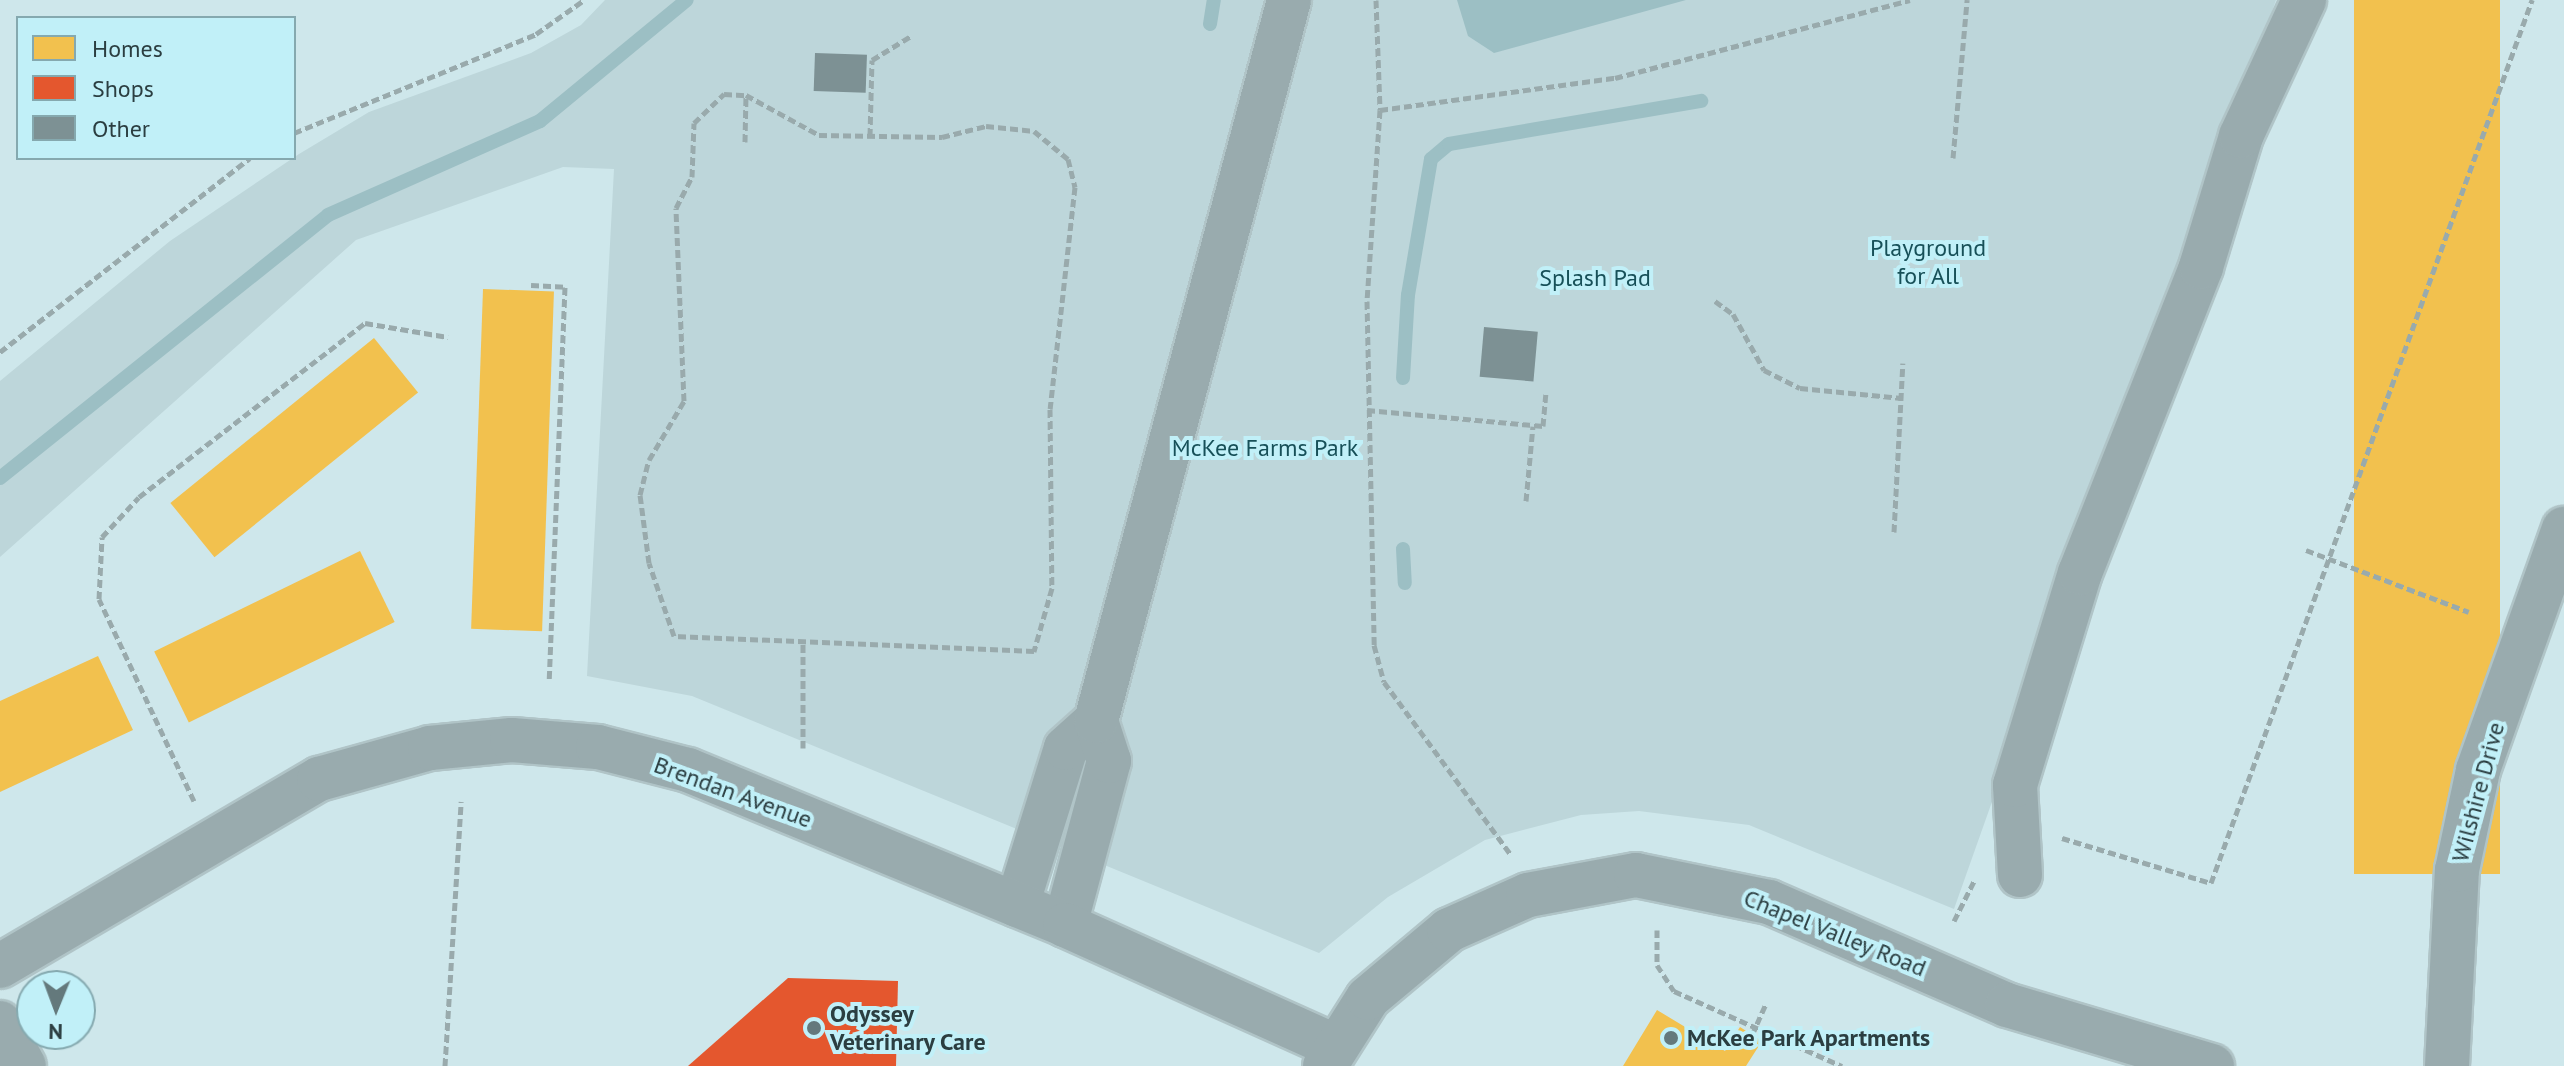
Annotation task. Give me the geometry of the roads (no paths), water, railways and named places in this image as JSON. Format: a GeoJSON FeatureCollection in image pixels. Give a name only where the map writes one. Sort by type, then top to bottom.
{"type":"FeatureCollection","features":[{"type":"Feature","properties":{"kind":"street"},"geometry":{"type":"LineString","coordinates":[[1065,925],[1109,761],[1096,721],[1289,0]]}},
{"type":"Feature","properties":{"kind":"street"},"geometry":{"type":"LineString","coordinates":[[2018,861],[2015,785],[2080,573],[2201,267],[2241,136],[2304,0]]}},
{"type":"Feature","properties":{"kind":"street","name":"Wilshire Drive"},"geometry":{"type":"LineString","coordinates":[[2447,1066],[2457,870],[2472,799],[2564,529]]}},
{"type":"Feature","properties":{"kind":"street"},"geometry":{"type":"LineString","coordinates":[[1017,905],[1066,748],[1096,721]]}},
{"type":"Feature","properties":{"kind":"street","name":"Brendan Avenue"},"geometry":{"type":"LineString","coordinates":[[0,966],[213,836],[319,779],[430,748],[512,740],[598,747],[688,770],[1065,925],[1329,1056]]}},
{"type":"Feature","properties":{"kind":"street","name":"Chapel Valley Road"},"geometry":{"type":"LineString","coordinates":[[1329,1056],[1368,998],[1412,957],[1489,908],[1528,895],[1636,875],[1687,880],[1769,902],[2007,1005],[2212,1066]]}},
{"type":"Feature","properties":{"kind":"street"},"geometry":{"type":"LineString","coordinates":[[0,1023],[24,1066]]}},
{"type":"Feature","properties":{"kind":"waterway"},"geometry":{"type":"LineString","coordinates":[[0,478],[328,215],[540,121],[687,0]]}},
{"type":"Feature","properties":{"kind":"waterway"},"geometry":{"type":"LineString","coordinates":[[1210,24],[1214,0]]}},
{"type":"Feature","properties":{"kind":"waterway"},"geometry":{"type":"LineString","coordinates":[[1403,378],[1408,295],[1431,159],[1449,144],[1701,101]]}},
{"type":"Feature","properties":{"kind":"waterway"},"geometry":{"type":"LineString","coordinates":[[1403,549],[1405,583]]}},
{"type":"Feature","properties":{"kind":"place","name":"Odyssey Veterinary Care"},"geometry":{"type":"Point","coordinates":[814,1028]}},
{"type":"Feature","properties":{"kind":"place","name":"McKee Park Apartments"},"geometry":{"type":"Point","coordinates":[1671,1038]}},
{"type":"Feature","properties":{"kind":"park label","name":"Playground for All"},"geometry":{"type":"Point","coordinates":[1928,262]}},
{"type":"Feature","properties":{"kind":"park label","name":"Splash Pad"},"geometry":{"type":"Point","coordinates":[1595,278]}},
{"type":"Feature","properties":{"kind":"park label","name":"McKee Farms Park"},"geometry":{"type":"Point","coordinates":[1265,448]}}]}
